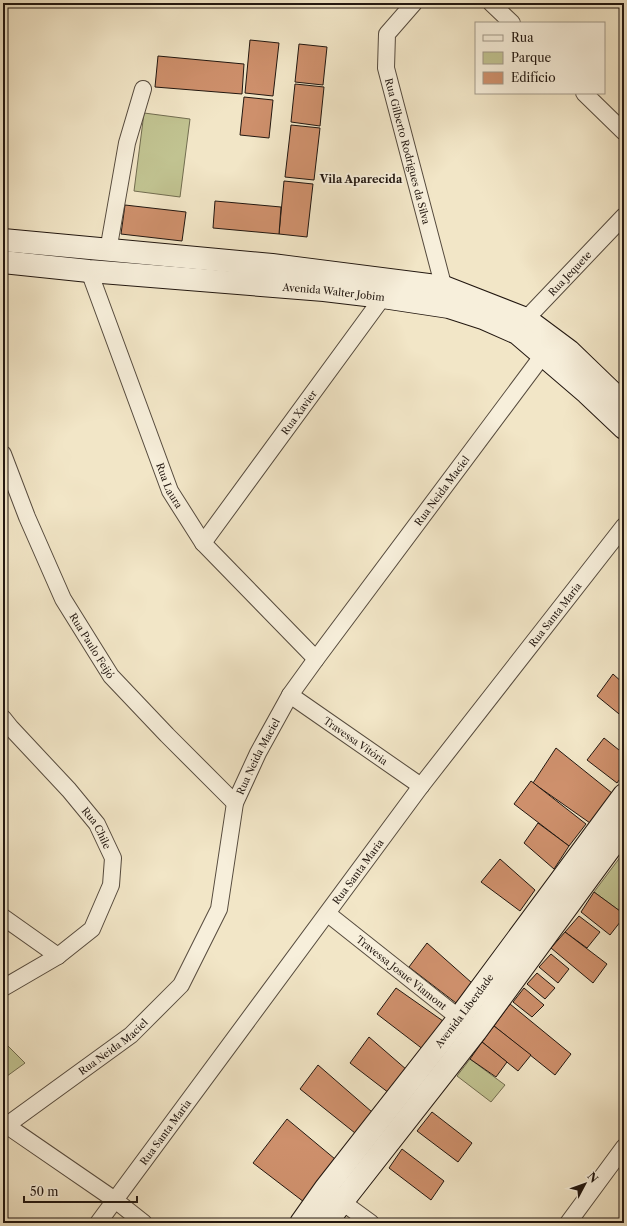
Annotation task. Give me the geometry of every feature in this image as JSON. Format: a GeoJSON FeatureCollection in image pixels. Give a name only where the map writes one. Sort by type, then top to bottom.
{"type":"FeatureCollection","features":[{"type":"Feature","properties":{"kind":"main road","name":"Avenida Walter Jobim"},"geometry":{"type":"LineString","coordinates":[[3,240],[108,251],[272,265],[384,288],[446,297],[522,326],[569,351],[624,404]]}},
{"type":"Feature","properties":{"kind":"main road","name":"Avenida Walter Jobim"},"geometry":{"type":"LineString","coordinates":[[3,262],[90,272],[324,290],[384,288]]}},
{"type":"Feature","properties":{"kind":"main road","name":"Avenida Walter Jobim"},"geometry":{"type":"LineString","coordinates":[[522,326],[543,355],[587,393],[624,428]]}},
{"type":"Feature","properties":{"kind":"main road","name":"Avenida Liberdade"},"geometry":{"type":"LineString","coordinates":[[326,1223],[333,1195],[459,1018],[624,795]]}},
{"type":"Feature","properties":{"kind":"main road","name":"Avenida Liberdade"},"geometry":{"type":"LineString","coordinates":[[301,1223],[333,1195],[476,1031],[624,829]]}},
{"type":"Feature","properties":{"kind":"street","name":"Rua Gilberto Rodrigues da Silva"},"geometry":{"type":"LineString","coordinates":[[414,3],[387,34],[386,68],[446,297]]}},
{"type":"Feature","properties":{"kind":"street"},"geometry":{"type":"LineString","coordinates":[[491,3],[511,22]]}},
{"type":"Feature","properties":{"kind":"street"},"geometry":{"type":"LineString","coordinates":[[108,251],[127,143],[143,89]]}},
{"type":"Feature","properties":{"kind":"street"},"geometry":{"type":"LineString","coordinates":[[585,94],[624,132]]}},
{"type":"Feature","properties":{"kind":"street","name":"Rua Jequete"},"geometry":{"type":"LineString","coordinates":[[522,326],[624,216]]}},
{"type":"Feature","properties":{"kind":"street","name":"Rua Laura"},"geometry":{"type":"LineString","coordinates":[[90,272],[170,491],[203,543],[316,659]]}},
{"type":"Feature","properties":{"kind":"street","name":"Rua Xavier"},"geometry":{"type":"LineString","coordinates":[[203,543],[384,288]]}},
{"type":"Feature","properties":{"kind":"street","name":"Rua Neida Maciel"},"geometry":{"type":"LineString","coordinates":[[5,1124],[131,1036],[180,985],[219,909],[235,803],[258,753],[290,696],[543,355]]}},
{"type":"Feature","properties":{"kind":"street","name":"Rua Paulo Feijó"},"geometry":{"type":"LineString","coordinates":[[3,454],[27,516],[63,599],[111,676],[235,803]]}},
{"type":"Feature","properties":{"kind":"street","name":"Rua Santa Maria"},"geometry":{"type":"LineString","coordinates":[[98,1223],[328,914],[421,786],[624,526]]}},
{"type":"Feature","properties":{"kind":"street","name":"Travessa Vitória"},"geometry":{"type":"LineString","coordinates":[[290,696],[421,786]]}},
{"type":"Feature","properties":{"kind":"street","name":"Rua Chile"},"geometry":{"type":"LineString","coordinates":[[3,718],[10,728],[69,790],[97,824],[113,858],[111,885],[92,929],[58,956],[3,988]]}},
{"type":"Feature","properties":{"kind":"street","name":"Travessa Josue Viamont"},"geometry":{"type":"LineString","coordinates":[[328,914],[476,1031]]}},
{"type":"Feature","properties":{"kind":"street"},"geometry":{"type":"LineString","coordinates":[[3,917],[58,956]]}},
{"type":"Feature","properties":{"kind":"street"},"geometry":{"type":"LineString","coordinates":[[5,1124],[115,1200],[144,1223]]}},
{"type":"Feature","properties":{"kind":"street"},"geometry":{"type":"LineString","coordinates":[[568,1223],[624,1148]]}},
{"type":"Feature","properties":{"kind":"street"},"geometry":{"type":"LineString","coordinates":[[333,1195],[371,1223]]}},
{"type":"Feature","properties":{"kind":"green space"},"geometry":{"type":"Polygon","coordinates":[[[144,113],[190,119],[180,197],[134,191],[144,113]]]}},
{"type":"Feature","properties":{"kind":"green space"},"geometry":{"type":"Polygon","coordinates":[[[624,852],[624,914],[594,892],[624,852]]]}},
{"type":"Feature","properties":{"kind":"green space"},"geometry":{"type":"Polygon","coordinates":[[[5,1043],[25,1063],[3,1079],[3,1044],[5,1043]]]}},
{"type":"Feature","properties":{"kind":"green space"},"geometry":{"type":"Polygon","coordinates":[[[470,1059],[505,1085],[491,1102],[457,1076],[470,1059]]]}},
{"type":"Feature","properties":{"kind":"building"},"geometry":{"type":"Polygon","coordinates":[[[250,40],[279,43],[273,96],[245,93],[250,40]]]}},
{"type":"Feature","properties":{"kind":"building"},"geometry":{"type":"Polygon","coordinates":[[[299,44],[327,47],[323,85],[295,82],[299,44]]]}},
{"type":"Feature","properties":{"kind":"building"},"geometry":{"type":"Polygon","coordinates":[[[158,56],[244,64],[242,94],[155,87],[158,56]]]}},
{"type":"Feature","properties":{"kind":"building"},"geometry":{"type":"Polygon","coordinates":[[[295,84],[324,87],[320,126],[291,122],[295,84]]]}},
{"type":"Feature","properties":{"kind":"building"},"geometry":{"type":"Polygon","coordinates":[[[244,97],[273,100],[269,138],[240,135],[244,97]]]}},
{"type":"Feature","properties":{"kind":"building"},"geometry":{"type":"Polygon","coordinates":[[[291,125],[320,128],[314,180],[285,177],[291,125]]]}},
{"type":"Feature","properties":{"kind":"building"},"geometry":{"type":"Polygon","coordinates":[[[284,181],[313,184],[307,237],[279,234],[284,181]]]}},
{"type":"Feature","properties":{"kind":"building"},"geometry":{"type":"Polygon","coordinates":[[[215,201],[281,207],[279,234],[213,228],[215,201]]]}},
{"type":"Feature","properties":{"kind":"building"},"geometry":{"type":"Polygon","coordinates":[[[125,205],[186,212],[182,241],[121,234],[125,205]]]}},
{"type":"Feature","properties":{"kind":"building"},"geometry":{"type":"Polygon","coordinates":[[[613,674],[624,684],[624,718],[597,696],[613,674]]]}},
{"type":"Feature","properties":{"kind":"building"},"geometry":{"type":"Polygon","coordinates":[[[604,738],[624,754],[624,773],[617,783],[587,760],[604,738]]]}},
{"type":"Feature","properties":{"kind":"building"},"geometry":{"type":"Polygon","coordinates":[[[556,748],[612,793],[590,823],[533,783],[556,748]]]}},
{"type":"Feature","properties":{"kind":"building"},"geometry":{"type":"Polygon","coordinates":[[[531,781],[586,824],[569,846],[514,804],[531,781]]]}},
{"type":"Feature","properties":{"kind":"building"},"geometry":{"type":"Polygon","coordinates":[[[538,823],[569,846],[554,869],[524,843],[538,823]]]}},
{"type":"Feature","properties":{"kind":"building"},"geometry":{"type":"Polygon","coordinates":[[[500,859],[535,890],[520,911],[481,882],[500,859]]]}},
{"type":"Feature","properties":{"kind":"building"},"geometry":{"type":"Polygon","coordinates":[[[594,892],[624,914],[624,917],[610,935],[581,912],[594,892]]]}},
{"type":"Feature","properties":{"kind":"building"},"geometry":{"type":"Polygon","coordinates":[[[579,916],[600,932],[587,948],[565,932],[579,916]]]}},
{"type":"Feature","properties":{"kind":"building"},"geometry":{"type":"Polygon","coordinates":[[[565,932],[607,964],[593,983],[551,948],[565,932]]]}},
{"type":"Feature","properties":{"kind":"building"},"geometry":{"type":"Polygon","coordinates":[[[427,943],[472,983],[456,1003],[409,967],[427,943]]]}},
{"type":"Feature","properties":{"kind":"building"},"geometry":{"type":"Polygon","coordinates":[[[551,954],[569,969],[558,983],[539,967],[551,954]]]}},
{"type":"Feature","properties":{"kind":"building"},"geometry":{"type":"Polygon","coordinates":[[[537,973],[555,988],[545,999],[527,984],[537,973]]]}},
{"type":"Feature","properties":{"kind":"building"},"geometry":{"type":"Polygon","coordinates":[[[396,988],[443,1021],[424,1050],[377,1014],[396,988]]]}},
{"type":"Feature","properties":{"kind":"building"},"geometry":{"type":"Polygon","coordinates":[[[524,988],[544,1005],[532,1017],[513,1002],[524,988]]]}},
{"type":"Feature","properties":{"kind":"building"},"geometry":{"type":"Polygon","coordinates":[[[510,1004],[571,1054],[555,1075],[494,1026],[510,1004]]]}},
{"type":"Feature","properties":{"kind":"building"},"geometry":{"type":"Polygon","coordinates":[[[494,1026],[531,1055],[518,1071],[482,1042],[494,1026]]]}},
{"type":"Feature","properties":{"kind":"building"},"geometry":{"type":"Polygon","coordinates":[[[369,1037],[407,1070],[389,1093],[350,1063],[369,1037]]]}},
{"type":"Feature","properties":{"kind":"building"},"geometry":{"type":"Polygon","coordinates":[[[482,1042],[507,1062],[496,1077],[470,1059],[482,1042]]]}},
{"type":"Feature","properties":{"kind":"building"},"geometry":{"type":"Polygon","coordinates":[[[318,1065],[372,1112],[355,1133],[300,1089],[318,1065]]]}},
{"type":"Feature","properties":{"kind":"building"},"geometry":{"type":"Polygon","coordinates":[[[432,1112],[472,1143],[458,1162],[417,1131],[432,1112]]]}},
{"type":"Feature","properties":{"kind":"building"},"geometry":{"type":"Polygon","coordinates":[[[287,1119],[335,1159],[304,1202],[253,1163],[287,1119]]]}},
{"type":"Feature","properties":{"kind":"building"},"geometry":{"type":"Polygon","coordinates":[[[402,1149],[444,1181],[431,1200],[389,1168],[402,1149]]]}},
{"type":"Feature","properties":{"kind":"district","name":"Vila Aparecida"},"geometry":{"type":"Point","coordinates":[361,179]}}]}
